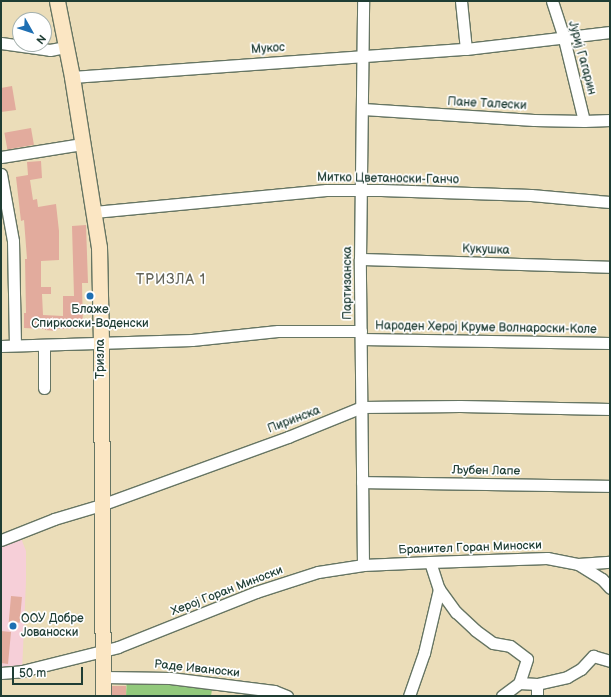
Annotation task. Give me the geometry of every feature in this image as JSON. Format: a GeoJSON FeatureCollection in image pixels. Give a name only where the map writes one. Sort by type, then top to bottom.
{"type":"FeatureCollection","features":[{"type":"Feature","properties":{"kind":"street","name":"Тризла"},"geometry":{"type":"LineString","coordinates":[[57,1],[72,78],[94,212],[99,255],[103,696]]}},
{"type":"Feature","properties":{"kind":"street","name":"Партизанска"},"geometry":{"type":"LineString","coordinates":[[363,1],[363,109],[360,259],[363,565]]}},
{"type":"Feature","properties":{"kind":"street"},"geometry":{"type":"LineString","coordinates":[[461,1],[466,49]]}},
{"type":"Feature","properties":{"kind":"street","name":"Јуриј Гагарин"},"geometry":{"type":"LineString","coordinates":[[552,1],[564,39],[584,121]]}},
{"type":"Feature","properties":{"kind":"street","name":"Мукос"},"geometry":{"type":"LineString","coordinates":[[72,78],[362,55],[466,49],[564,39],[610,32]]}},
{"type":"Feature","properties":{"kind":"street"},"geometry":{"type":"LineString","coordinates":[[1,43],[50,50],[66,47]]}},
{"type":"Feature","properties":{"kind":"street","name":"Пане Талески"},"geometry":{"type":"LineString","coordinates":[[363,109],[534,120],[610,120]]}},
{"type":"Feature","properties":{"kind":"street"},"geometry":{"type":"LineString","coordinates":[[1,157],[82,144]]}},
{"type":"Feature","properties":{"kind":"street"},"geometry":{"type":"LineString","coordinates":[[1,174],[13,241],[15,345]]}},
{"type":"Feature","properties":{"kind":"street","name":"Митко Цветаноски-Ганчо"},"geometry":{"type":"LineString","coordinates":[[94,212],[326,190],[361,189],[531,195],[610,202]]}},
{"type":"Feature","properties":{"kind":"street","name":"Кукушка"},"geometry":{"type":"LineString","coordinates":[[360,259],[610,267]]}},
{"type":"Feature","properties":{"kind":"street","name":"Народен Херој Круме Волнароски-Коле"},"geometry":{"type":"LineString","coordinates":[[1,346],[192,340],[278,331],[610,343]]}},
{"type":"Feature","properties":{"kind":"street"},"geometry":{"type":"LineString","coordinates":[[44,344],[44,388]]}},
{"type":"Feature","properties":{"kind":"street","name":"Пиринска"},"geometry":{"type":"LineString","coordinates":[[1,540],[54,519],[101,505],[288,437],[362,407],[460,406],[610,409]]}},
{"type":"Feature","properties":{"kind":"street","name":"Љубен Лапе"},"geometry":{"type":"LineString","coordinates":[[362,482],[610,486]]}},
{"type":"Feature","properties":{"kind":"street","name":"Бранител Горан Миноски"},"geometry":{"type":"LineString","coordinates":[[363,565],[547,558],[578,564],[610,562]]}},
{"type":"Feature","properties":{"kind":"street"},"geometry":{"type":"LineString","coordinates":[[430,562],[439,588],[456,612],[475,630],[494,643],[510,646],[527,659],[519,684]]}},
{"type":"Feature","properties":{"kind":"street","name":"Бранител Горан Миноски"},"geometry":{"type":"LineString","coordinates":[[578,564],[602,579],[610,588]]}},
{"type":"Feature","properties":{"kind":"street","name":"Херој Горан Миноски"},"geometry":{"type":"LineString","coordinates":[[1,673],[22,671],[118,647],[256,592],[318,572],[363,565]]}},
{"type":"Feature","properties":{"kind":"street"},"geometry":{"type":"LineString","coordinates":[[409,696],[424,653],[439,588]]}},
{"type":"Feature","properties":{"kind":"street"},"geometry":{"type":"LineString","coordinates":[[502,696],[519,684],[537,684],[567,677],[580,669],[593,656],[610,661]]}},
{"type":"Feature","properties":{"kind":"street","name":"Раде Иваноски"},"geometry":{"type":"LineString","coordinates":[[103,677],[170,678],[274,691],[288,696]]}},
{"type":"Feature","properties":{"kind":"street"},"geometry":{"type":"LineString","coordinates":[[537,684],[537,696]]}},
{"type":"Feature","properties":{"kind":"shaded area","name":"ООУ Добре Јованоски"},"geometry":{"type":"Polygon","coordinates":[[[19,533],[26,551],[22,671],[1,673],[1,540],[19,533]]]}},
{"type":"Feature","properties":{"kind":"green space"},"geometry":{"type":"Polygon","coordinates":[[[127,677],[213,683],[211,696],[126,696],[127,677]]]}},
{"type":"Feature","properties":{"kind":"building"},"geometry":{"type":"Polygon","coordinates":[[[12,86],[16,110],[1,112],[1,88],[12,86]]]}},
{"type":"Feature","properties":{"kind":"building"},"geometry":{"type":"Polygon","coordinates":[[[31,128],[34,145],[7,149],[4,133],[31,128]]]}},
{"type":"Feature","properties":{"kind":"building"},"geometry":{"type":"Polygon","coordinates":[[[41,161],[42,178],[30,180],[33,200],[37,199],[38,207],[56,204],[59,231],[59,260],[41,261],[41,287],[51,287],[51,294],[42,294],[43,315],[63,316],[63,296],[74,296],[72,226],[86,225],[88,283],[82,283],[83,328],[57,329],[56,331],[24,328],[24,313],[26,313],[25,259],[27,259],[24,220],[21,221],[16,177],[28,175],[27,162],[41,161]]]}},
{"type":"Feature","properties":{"kind":"building"},"geometry":{"type":"Polygon","coordinates":[[[11,596],[22,597],[20,623],[9,622],[11,596]]]}},
{"type":"Feature","properties":{"kind":"building"},"geometry":{"type":"Polygon","coordinates":[[[1,631],[11,632],[8,664],[1,663],[1,631]]]}},
{"type":"Feature","properties":{"kind":"building"},"geometry":{"type":"Polygon","coordinates":[[[112,686],[126,686],[126,696],[112,696],[112,686]]]}},
{"type":"Feature","properties":{"kind":"place","name":"Блаже Спиркоски-Воденски"},"geometry":{"type":"Point","coordinates":[90,296]}},
{"type":"Feature","properties":{"kind":"place","name":"ООУ Добре Јованоски"},"geometry":{"type":"Point","coordinates":[13,626]}},
{"type":"Feature","properties":{"kind":"district","name":"ТРИЗЛА 1"},"geometry":{"type":"Point","coordinates":[171,280]}}]}
